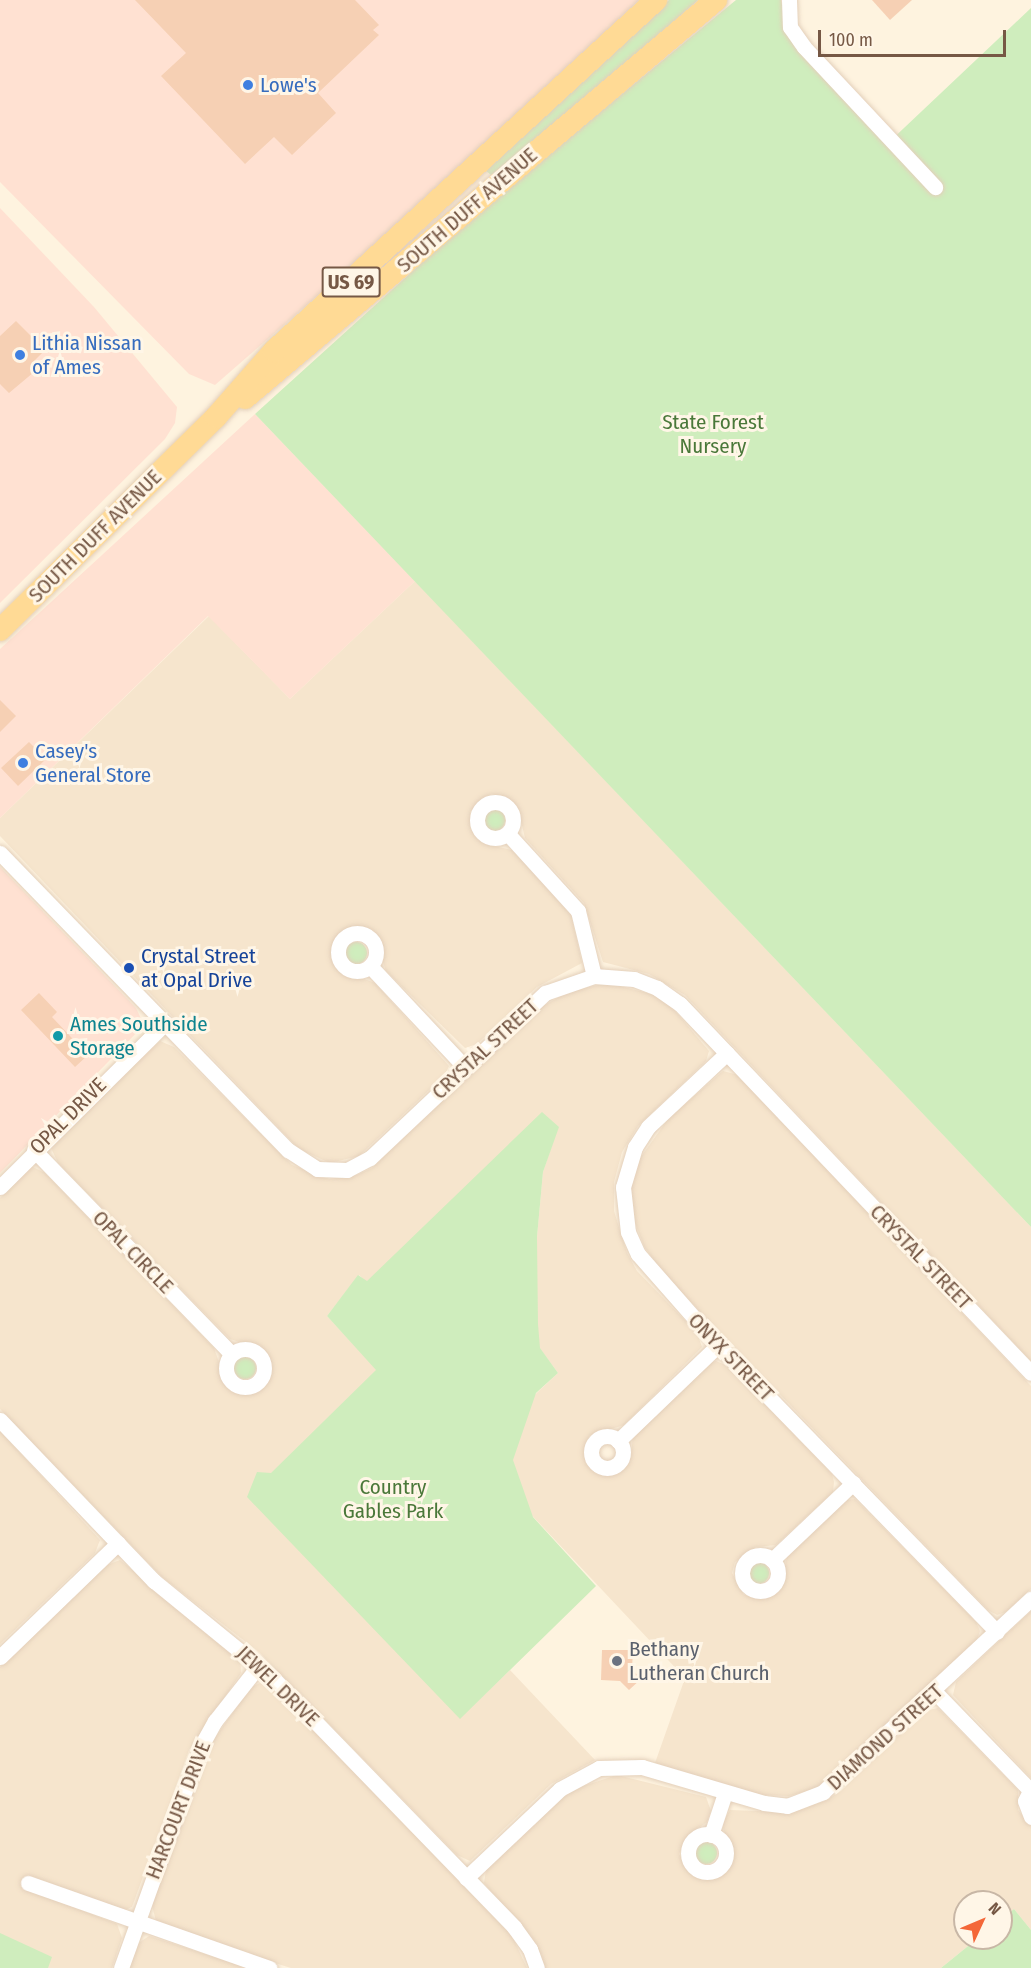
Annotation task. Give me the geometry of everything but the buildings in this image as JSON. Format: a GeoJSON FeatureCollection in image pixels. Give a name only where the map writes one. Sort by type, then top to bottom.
{"type":"FeatureCollection","features":[{"type":"Feature","properties":{"kind":"main road","name":"SOUTH DUFF AVENUE"},"geometry":{"type":"LineString","coordinates":[[0,630],[216,417],[274,351],[656,0]]}},
{"type":"Feature","properties":{"kind":"main road","name":"SOUTH DUFF AVENUE"},"geometry":{"type":"LineString","coordinates":[[216,417],[315,343],[505,174],[716,0]]}},
{"type":"Feature","properties":{"kind":"street"},"geometry":{"type":"LineString","coordinates":[[789,0],[790,27],[804,47],[935,187]]}},
{"type":"Feature","properties":{"kind":"street"},"geometry":{"type":"LineString","coordinates":[[508,834],[578,911],[594,976]]}},
{"type":"Feature","properties":{"kind":"street","name":"CRYSTAL STREET"},"geometry":{"type":"LineString","coordinates":[[0,853],[288,1150],[302,1162],[331,1172],[370,1158],[545,993],[594,976],[634,979],[657,988],[680,1004],[1031,1373]]}},
{"type":"Feature","properties":{"kind":"street"},"geometry":{"type":"LineString","coordinates":[[370,966],[465,1067]]}},
{"type":"Feature","properties":{"kind":"street","name":"OPAL DRIVE"},"geometry":{"type":"LineString","coordinates":[[0,1187],[34,1150],[165,1023]]}},
{"type":"Feature","properties":{"kind":"street","name":"ONYX STREET"},"geometry":{"type":"LineString","coordinates":[[727,1053],[648,1128],[635,1147],[623,1187],[628,1232],[638,1254],[718,1345],[998,1632]]}},
{"type":"Feature","properties":{"kind":"street","name":"OPAL CIRCLE"},"geometry":{"type":"LineString","coordinates":[[34,1150],[232,1354]]}},
{"type":"Feature","properties":{"kind":"street"},"geometry":{"type":"LineString","coordinates":[[618,1441],[718,1345]]}},
{"type":"Feature","properties":{"kind":"street","name":"JEWEL DRIVE"},"geometry":{"type":"LineString","coordinates":[[0,1420],[154,1581],[259,1665],[466,1878],[530,1948],[537,1968]]}},
{"type":"Feature","properties":{"kind":"street"},"geometry":{"type":"LineString","coordinates":[[772,1560],[853,1483]]}},
{"type":"Feature","properties":{"kind":"street"},"geometry":{"type":"LineString","coordinates":[[0,1657],[118,1543]]}},
{"type":"Feature","properties":{"kind":"street","name":"DIAMOND STREET"},"geometry":{"type":"LineString","coordinates":[[466,1878],[560,1788],[599,1768],[642,1767],[725,1793],[787,1806],[806,1800],[843,1778],[1031,1599]]}},
{"type":"Feature","properties":{"kind":"street","name":"HARCOURT DRIVE"},"geometry":{"type":"LineString","coordinates":[[121,1968],[201,1746],[214,1720],[259,1665]]}},
{"type":"Feature","properties":{"kind":"street"},"geometry":{"type":"LineString","coordinates":[[935,1692],[1030,1789],[1025,1807],[1031,1817]]}},
{"type":"Feature","properties":{"kind":"street"},"geometry":{"type":"LineString","coordinates":[[711,1835],[725,1793]]}},
{"type":"Feature","properties":{"kind":"street"},"geometry":{"type":"LineString","coordinates":[[28,1882],[270,1968]]}},
{"type":"Feature","properties":{"kind":"shaded area"},"geometry":{"type":"Polygon","coordinates":[[[0,0],[639,0],[438,190],[215,385],[189,374],[0,182],[0,0]]]}},
{"type":"Feature","properties":{"kind":"shaded area"},"geometry":{"type":"Polygon","coordinates":[[[0,208],[94,307],[177,407],[175,423],[165,439],[0,603],[0,208]]]}},
{"type":"Feature","properties":{"kind":"shaded area"},"geometry":{"type":"Polygon","coordinates":[[[255,414],[415,581],[290,699],[208,616],[0,818],[0,649],[255,414]]]}},
{"type":"Feature","properties":{"kind":"shaded area"},"geometry":{"type":"Polygon","coordinates":[[[415,581],[1031,1227],[1031,1361],[685,995],[649,974],[603,962],[584,903],[525,838],[519,813],[509,799],[492,794],[482,798],[470,812],[471,829],[489,845],[512,850],[565,904],[571,914],[582,963],[537,987],[477,1044],[465,1048],[386,971],[373,932],[343,930],[332,944],[335,968],[375,983],[449,1066],[445,1075],[359,1156],[330,1163],[299,1149],[0,836],[0,818],[209,616],[290,699],[415,581]]]}},
{"type":"Feature","properties":{"kind":"shaded area"},"geometry":{"type":"Polygon","coordinates":[[[0,867],[136,1008],[144,1025],[0,1173],[0,867]]]}},
{"type":"Feature","properties":{"kind":"shaded area"},"geometry":{"type":"Polygon","coordinates":[[[608,983],[651,994],[670,1005],[709,1051],[706,1061],[638,1126],[622,1152],[614,1182],[614,1211],[627,1253],[637,1271],[697,1333],[702,1347],[624,1425],[589,1436],[585,1462],[593,1471],[618,1472],[631,1457],[633,1434],[707,1363],[716,1361],[728,1366],[832,1474],[834,1482],[833,1492],[776,1545],[756,1547],[735,1562],[732,1573],[744,1595],[769,1598],[780,1589],[787,1557],[847,1500],[855,1499],[976,1622],[980,1631],[977,1640],[835,1774],[814,1789],[789,1796],[759,1795],[655,1763],[685,1678],[492,1473],[510,1418],[558,1373],[513,1312],[537,1237],[543,1172],[558,1127],[366,1282],[359,1275],[327,1316],[377,1370],[460,1718],[510,1670],[595,1760],[551,1784],[470,1861],[457,1855],[259,1652],[162,1577],[0,1409],[0,1198],[31,1166],[45,1173],[214,1348],[227,1385],[249,1394],[267,1380],[270,1372],[262,1349],[230,1339],[58,1163],[51,1148],[54,1140],[160,1041],[174,1047],[292,1165],[329,1179],[357,1175],[372,1168],[534,1011],[570,991],[608,983]]]}},
{"type":"Feature","properties":{"kind":"shaded area"},"geometry":{"type":"Polygon","coordinates":[[[723,1071],[738,1075],[1031,1386],[1031,1589],[1006,1612],[997,1615],[988,1610],[660,1270],[644,1246],[634,1220],[631,1188],[638,1161],[668,1119],[723,1071]]]}},
{"type":"Feature","properties":{"kind":"shaded area"},"geometry":{"type":"Polygon","coordinates":[[[0,1431],[100,1540],[95,1553],[0,1644],[0,1431]]]}},
{"type":"Feature","properties":{"kind":"shaded area"},"geometry":{"type":"Polygon","coordinates":[[[120,1560],[240,1658],[241,1673],[189,1750],[132,1907],[125,1910],[31,1876],[26,1889],[117,1924],[122,1938],[112,1968],[0,1968],[0,1667],[107,1565],[120,1560]]]}},
{"type":"Feature","properties":{"kind":"shaded area"},"geometry":{"type":"Polygon","coordinates":[[[1031,1611],[1031,1778],[953,1695],[956,1682],[1031,1611]]]}},
{"type":"Feature","properties":{"kind":"shaded area"},"geometry":{"type":"Polygon","coordinates":[[[260,1683],[274,1689],[512,1936],[527,1968],[291,1968],[169,1930],[156,1921],[151,1902],[207,1749],[251,1687],[260,1683]]]}},
{"type":"Feature","properties":{"kind":"shaded area"},"geometry":{"type":"Polygon","coordinates":[[[938,1708],[1018,1790],[1018,1810],[1031,1826],[1031,1930],[1013,1910],[1013,1890],[953,1890],[953,1950],[963,1950],[941,1968],[545,1968],[533,1940],[484,1883],[486,1870],[571,1790],[617,1775],[706,1797],[711,1811],[707,1822],[688,1835],[679,1854],[691,1873],[712,1877],[728,1866],[732,1856],[722,1824],[730,1810],[785,1812],[825,1801],[841,1791],[924,1711],[938,1708]]]}},
{"type":"Feature","properties":{"kind":"shaded area"},"geometry":{"type":"Polygon","coordinates":[[[149,1936],[248,1968],[129,1968],[137,1944],[149,1936]]]}},
{"type":"Feature","properties":{"kind":"green space"},"geometry":{"type":"Polygon","coordinates":[[[669,0],[698,0],[582,102],[491,175],[486,171],[669,0]]]}},
{"type":"Feature","properties":{"kind":"green space","name":"State Forest Nursery"},"geometry":{"type":"Polygon","coordinates":[[[736,0],[781,0],[788,34],[886,145],[1031,8],[1031,1227],[255,414],[468,221],[736,0]]]}},
{"type":"Feature","properties":{"kind":"green space"},"geometry":{"type":"Polygon","coordinates":[[[494,809],[502,812],[505,820],[502,828],[494,831],[486,828],[483,820],[486,812],[494,809]]]}},
{"type":"Feature","properties":{"kind":"green space"},"geometry":{"type":"Polygon","coordinates":[[[356,942],[366,949],[367,953],[360,963],[356,964],[346,957],[345,953],[352,943],[356,942]]]}},
{"type":"Feature","properties":{"kind":"green space","name":"Country Gables Park"},"geometry":{"type":"Polygon","coordinates":[[[542,1112],[559,1127],[543,1172],[537,1237],[538,1324],[540,1348],[558,1373],[536,1393],[513,1460],[533,1517],[596,1586],[460,1719],[247,1497],[257,1472],[271,1473],[376,1370],[327,1316],[358,1275],[367,1281],[542,1112]]]}},
{"type":"Feature","properties":{"kind":"green space"},"geometry":{"type":"Polygon","coordinates":[[[245,1357],[253,1360],[256,1368],[253,1376],[245,1379],[237,1376],[234,1368],[237,1360],[245,1357]]]}},
{"type":"Feature","properties":{"kind":"green space"},"geometry":{"type":"Polygon","coordinates":[[[758,1562],[766,1565],[769,1573],[766,1581],[758,1584],[750,1581],[747,1573],[750,1565],[758,1562]]]}},
{"type":"Feature","properties":{"kind":"green space"},"geometry":{"type":"Polygon","coordinates":[[[706,1842],[714,1845],[717,1853],[714,1861],[706,1864],[698,1861],[695,1853],[698,1845],[706,1842]]]}},
{"type":"Feature","properties":{"kind":"green space"},"geometry":{"type":"Polygon","coordinates":[[[1013,1910],[1031,1930],[1031,1968],[941,1968],[963,1950],[1013,1950],[1013,1910]]]}},
{"type":"Feature","properties":{"kind":"green space"},"geometry":{"type":"Polygon","coordinates":[[[0,1933],[52,1957],[48,1968],[0,1968],[0,1933]]]}},
{"type":"Feature","properties":{"kind":"place","name":"Lowe's"},"geometry":{"type":"Point","coordinates":[248,85]}},
{"type":"Feature","properties":{"kind":"place","name":"Lithia Nissan of Ames"},"geometry":{"type":"Point","coordinates":[20,355]}},
{"type":"Feature","properties":{"kind":"place","name":"Casey's General Store"},"geometry":{"type":"Point","coordinates":[23,763]}},
{"type":"Feature","properties":{"kind":"place","name":"Crystal Street at Opal Drive"},"geometry":{"type":"Point","coordinates":[129,968]}},
{"type":"Feature","properties":{"kind":"place","name":"Ames Southside Storage"},"geometry":{"type":"Point","coordinates":[58,1036]}},
{"type":"Feature","properties":{"kind":"place","name":"Bethany Lutheran Church"},"geometry":{"type":"Point","coordinates":[617,1661]}}]}
